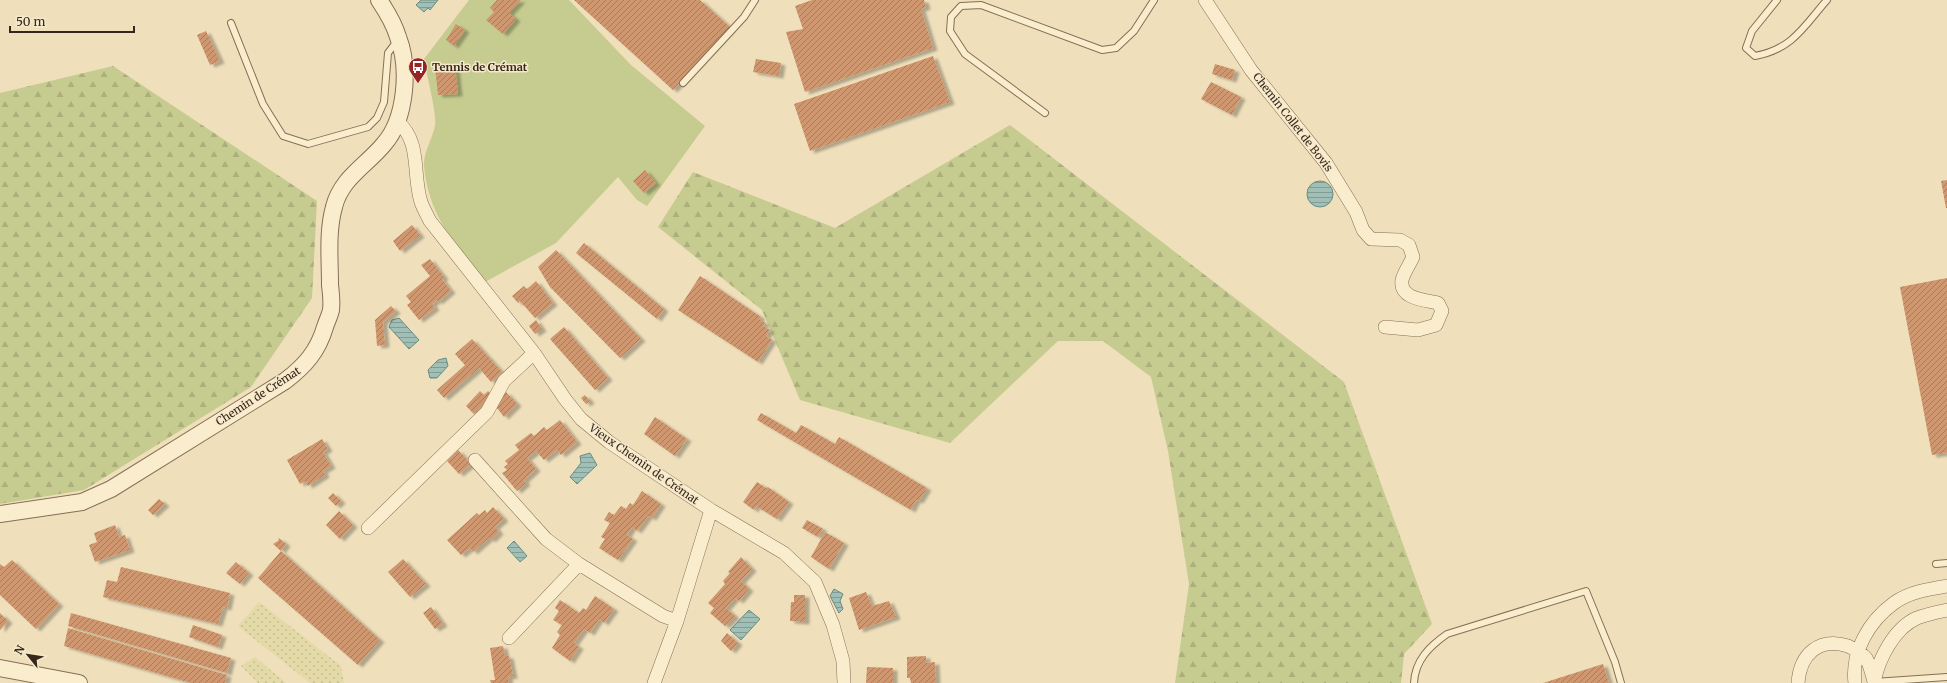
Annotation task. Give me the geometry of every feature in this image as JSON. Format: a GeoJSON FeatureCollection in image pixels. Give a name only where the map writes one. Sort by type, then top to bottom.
{"type":"FeatureCollection","features":[{"type":"Feature","properties":{"kind":"street","name":"Chemin de Crémat"},"geometry":{"type":"LineString","coordinates":[[0,514],[82,502],[111,489],[301,369],[310,358],[321,341],[331,310],[330,230],[334,206],[339,192],[350,177],[385,143],[397,121],[405,89],[403,58],[399,38],[390,17],[378,0]]}},
{"type":"Feature","properties":{"kind":"street","name":"Chemin Collet de Bovis"},"geometry":{"type":"LineString","coordinates":[[1205,0],[1252,70],[1326,163],[1356,212],[1363,230],[1371,239],[1400,240],[1409,245],[1413,257],[1402,280],[1405,292],[1412,298],[1438,303],[1442,311],[1436,325],[1418,330],[1385,327]]}},
{"type":"Feature","properties":{"kind":"street","name":"Vieux Chemin de Crémat"},"geometry":{"type":"LineString","coordinates":[[397,121],[404,127],[415,152],[421,201],[430,221],[534,353],[565,399],[581,419],[609,442],[711,510],[784,553],[815,582],[832,625],[843,661],[844,683]]}},
{"type":"Feature","properties":{"kind":"street"},"geometry":{"type":"LineString","coordinates":[[368,528],[487,412],[504,381],[534,353]]}},
{"type":"Feature","properties":{"kind":"street"},"geometry":{"type":"LineString","coordinates":[[475,460],[538,531],[579,564],[664,616],[677,622]]}},
{"type":"Feature","properties":{"kind":"street"},"geometry":{"type":"LineString","coordinates":[[654,683],[677,622],[711,510]]}},
{"type":"Feature","properties":{"kind":"street"},"geometry":{"type":"LineString","coordinates":[[509,638],[579,564]]}},
{"type":"Feature","properties":{"kind":"street"},"geometry":{"type":"LineString","coordinates":[[1855,683],[1853,672],[1857,651],[1865,634],[1877,618],[1894,603],[1911,595],[1947,586]]}},
{"type":"Feature","properties":{"kind":"street"},"geometry":{"type":"LineString","coordinates":[[1874,682],[1880,663],[1891,643],[1901,630],[1916,618],[1947,610]]}},
{"type":"Feature","properties":{"kind":"street"},"geometry":{"type":"LineString","coordinates":[[1798,683],[1804,661],[1810,652],[1823,644],[1836,643],[1857,651],[1866,658],[1874,682]]}},
{"type":"Feature","properties":{"kind":"street"},"geometry":{"type":"LineString","coordinates":[[0,668],[79,683]]}},
{"type":"Feature","properties":{"kind":"lane"},"geometry":{"type":"LineString","coordinates":[[683,83],[744,17],[755,0]]}},
{"type":"Feature","properties":{"kind":"lane"},"geometry":{"type":"LineString","coordinates":[[1045,113],[964,54],[950,31],[951,17],[960,6],[981,5],[1102,50],[1116,48],[1134,31],[1154,0]]}},
{"type":"Feature","properties":{"kind":"lane"},"geometry":{"type":"LineString","coordinates":[[1777,0],[1752,31],[1746,48],[1755,56],[1769,54],[1799,35],[1828,0]]}},
{"type":"Feature","properties":{"kind":"lane"},"geometry":{"type":"LineString","coordinates":[[231,23],[263,104],[283,136],[308,144],[368,127],[378,118],[384,102],[388,53],[399,38]]}},
{"type":"Feature","properties":{"kind":"lane"},"geometry":{"type":"LineString","coordinates":[[1936,564],[1947,563]]}},
{"type":"Feature","properties":{"kind":"lane"},"geometry":{"type":"LineString","coordinates":[[1414,683],[1414,676],[1421,660],[1431,646],[1447,634],[1586,591],[1615,662],[1621,683]]}},
{"type":"Feature","properties":{"kind":"lane"},"geometry":{"type":"LineString","coordinates":[[1874,682],[1947,677]]}},
{"type":"Feature","properties":{"kind":"shaded area"},"geometry":{"type":"Polygon","coordinates":[[[259,602],[341,666],[344,683],[310,683],[238,626],[259,602]]]}},
{"type":"Feature","properties":{"kind":"shaded area"},"geometry":{"type":"Polygon","coordinates":[[[255,657],[286,683],[258,683],[241,666],[255,657]]]}},
{"type":"Feature","properties":{"kind":"green space"},"geometry":{"type":"Polygon","coordinates":[[[469,0],[569,0],[631,65],[705,126],[647,206],[637,200],[618,177],[556,243],[485,282],[445,229],[431,200],[424,166],[425,156],[434,130],[435,119],[424,59],[469,0]]]}},
{"type":"Feature","properties":{"kind":"green space"},"geometry":{"type":"Polygon","coordinates":[[[113,66],[317,201],[312,298],[251,387],[84,490],[0,504],[0,93],[113,66]]]}},
{"type":"Feature","properties":{"kind":"green space"},"geometry":{"type":"Polygon","coordinates":[[[1010,125],[1344,382],[1432,624],[1404,654],[1401,683],[1175,683],[1189,584],[1168,451],[1151,377],[1103,341],[1058,341],[950,443],[800,400],[762,310],[658,227],[693,172],[835,228],[1010,125]]]}},
{"type":"Feature","properties":{"kind":"water"},"geometry":{"type":"Polygon","coordinates":[[[421,0],[438,0],[430,10],[428,8],[424,12],[416,5],[421,0]]]}},
{"type":"Feature","properties":{"kind":"water"},"geometry":{"type":"Polygon","coordinates":[[[1320,181],[1329,185],[1333,194],[1329,203],[1320,207],[1311,203],[1307,194],[1311,185],[1320,181]]]}},
{"type":"Feature","properties":{"kind":"water"},"geometry":{"type":"Polygon","coordinates":[[[399,318],[419,340],[409,349],[389,327],[392,320],[399,318]]]}},
{"type":"Feature","properties":{"kind":"water"},"geometry":{"type":"Polygon","coordinates":[[[446,358],[448,366],[437,378],[430,378],[428,370],[438,360],[446,358]]]}},
{"type":"Feature","properties":{"kind":"water"},"geometry":{"type":"Polygon","coordinates":[[[590,453],[597,465],[577,484],[570,477],[581,463],[580,456],[590,453]]]}},
{"type":"Feature","properties":{"kind":"water"},"geometry":{"type":"Polygon","coordinates":[[[514,541],[527,556],[520,562],[507,548],[514,541]]]}},
{"type":"Feature","properties":{"kind":"water"},"geometry":{"type":"Polygon","coordinates":[[[834,589],[843,594],[840,601],[843,609],[839,613],[830,596],[834,589]]]}},
{"type":"Feature","properties":{"kind":"water"},"geometry":{"type":"Polygon","coordinates":[[[749,610],[760,619],[741,640],[730,630],[749,610]]]}},
{"type":"Feature","properties":{"kind":"building"},"geometry":{"type":"Polygon","coordinates":[[[497,0],[521,0],[509,13],[516,19],[503,34],[486,20],[494,12],[490,8],[497,0]]]}},
{"type":"Feature","properties":{"kind":"building"},"geometry":{"type":"Polygon","coordinates":[[[574,0],[700,0],[731,28],[673,90],[574,0]]]}},
{"type":"Feature","properties":{"kind":"building"},"geometry":{"type":"Polygon","coordinates":[[[812,0],[924,0],[926,7],[921,9],[933,48],[805,92],[786,32],[803,29],[795,6],[812,0]]]}},
{"type":"Feature","properties":{"kind":"building"},"geometry":{"type":"Polygon","coordinates":[[[456,24],[465,30],[454,46],[446,40],[456,24]]]}},
{"type":"Feature","properties":{"kind":"building"},"geometry":{"type":"Polygon","coordinates":[[[206,31],[220,61],[210,65],[197,35],[206,31]]]}},
{"type":"Feature","properties":{"kind":"building"},"geometry":{"type":"Polygon","coordinates":[[[933,56],[950,102],[810,151],[794,104],[933,56]]]}},
{"type":"Feature","properties":{"kind":"building"},"geometry":{"type":"Polygon","coordinates":[[[756,59],[781,63],[779,76],[753,72],[756,59]]]}},
{"type":"Feature","properties":{"kind":"building"},"geometry":{"type":"Polygon","coordinates":[[[1215,64],[1235,70],[1232,80],[1212,74],[1215,64]]]}},
{"type":"Feature","properties":{"kind":"building"},"geometry":{"type":"Polygon","coordinates":[[[455,65],[458,94],[438,95],[435,67],[455,65]]]}},
{"type":"Feature","properties":{"kind":"building"},"geometry":{"type":"Polygon","coordinates":[[[1211,82],[1241,97],[1232,115],[1201,99],[1211,82]]]}},
{"type":"Feature","properties":{"kind":"building"},"geometry":{"type":"Polygon","coordinates":[[[645,170],[656,183],[644,193],[633,181],[645,170]]]}},
{"type":"Feature","properties":{"kind":"building"},"geometry":{"type":"Polygon","coordinates":[[[1947,180],[1947,208],[1946,208],[1941,181],[1947,180]]]}},
{"type":"Feature","properties":{"kind":"building"},"geometry":{"type":"Polygon","coordinates":[[[412,225],[420,235],[400,251],[393,241],[412,225]]]}},
{"type":"Feature","properties":{"kind":"building"},"geometry":{"type":"Polygon","coordinates":[[[584,243],[664,309],[657,319],[576,253],[584,243]]]}},
{"type":"Feature","properties":{"kind":"building"},"geometry":{"type":"Polygon","coordinates":[[[556,250],[641,339],[620,358],[550,287],[538,267],[556,250]]]}},
{"type":"Feature","properties":{"kind":"building"},"geometry":{"type":"Polygon","coordinates":[[[430,259],[444,277],[442,279],[451,291],[438,302],[437,300],[432,304],[435,308],[419,320],[407,305],[411,302],[406,296],[430,276],[421,265],[430,259]]]}},
{"type":"Feature","properties":{"kind":"building"},"geometry":{"type":"Polygon","coordinates":[[[700,276],[761,317],[759,319],[765,323],[763,326],[770,330],[766,336],[772,340],[758,362],[678,310],[700,276]]]}},
{"type":"Feature","properties":{"kind":"building"},"geometry":{"type":"Polygon","coordinates":[[[1947,278],[1947,453],[1932,455],[1900,287],[1947,278]]]}},
{"type":"Feature","properties":{"kind":"building"},"geometry":{"type":"Polygon","coordinates":[[[536,281],[553,303],[535,318],[520,301],[518,303],[512,296],[524,286],[527,289],[536,281]]]}},
{"type":"Feature","properties":{"kind":"building"},"geometry":{"type":"Polygon","coordinates":[[[391,306],[396,311],[383,322],[385,345],[377,346],[375,320],[391,306]]]}},
{"type":"Feature","properties":{"kind":"building"},"geometry":{"type":"Polygon","coordinates":[[[536,320],[542,329],[535,334],[529,326],[536,320]]]}},
{"type":"Feature","properties":{"kind":"building"},"geometry":{"type":"Polygon","coordinates":[[[564,327],[608,378],[595,390],[550,339],[564,327]]]}},
{"type":"Feature","properties":{"kind":"building"},"geometry":{"type":"Polygon","coordinates":[[[472,339],[502,372],[491,382],[479,368],[444,398],[437,390],[465,365],[455,354],[472,339]]]}},
{"type":"Feature","properties":{"kind":"building"},"geometry":{"type":"Polygon","coordinates":[[[480,391],[484,395],[488,391],[492,395],[474,414],[466,406],[480,391]]]}},
{"type":"Feature","properties":{"kind":"building"},"geometry":{"type":"Polygon","coordinates":[[[506,392],[517,404],[504,417],[494,404],[506,392]]]}},
{"type":"Feature","properties":{"kind":"building"},"geometry":{"type":"Polygon","coordinates":[[[585,395],[590,401],[586,404],[581,398],[585,395]]]}},
{"type":"Feature","properties":{"kind":"building"},"geometry":{"type":"Polygon","coordinates":[[[761,413],[796,433],[801,425],[835,444],[839,437],[927,488],[919,501],[916,500],[911,510],[757,420],[761,413]]]}},
{"type":"Feature","properties":{"kind":"building"},"geometry":{"type":"Polygon","coordinates":[[[655,417],[687,439],[675,456],[644,434],[655,417]]]}},
{"type":"Feature","properties":{"kind":"building"},"geometry":{"type":"Polygon","coordinates":[[[560,420],[577,442],[561,455],[557,450],[544,460],[536,451],[527,458],[536,469],[524,480],[526,483],[517,491],[502,473],[507,470],[504,467],[508,464],[505,461],[519,450],[515,445],[531,433],[534,436],[544,427],[547,430],[560,420]]]}},
{"type":"Feature","properties":{"kind":"building"},"geometry":{"type":"Polygon","coordinates":[[[322,439],[328,449],[323,452],[331,466],[323,471],[325,475],[308,486],[305,481],[300,484],[287,460],[322,439]]]}},
{"type":"Feature","properties":{"kind":"building"},"geometry":{"type":"Polygon","coordinates":[[[458,450],[471,464],[459,474],[447,461],[458,450]]]}},
{"type":"Feature","properties":{"kind":"building"},"geometry":{"type":"Polygon","coordinates":[[[757,482],[766,488],[768,487],[789,502],[777,519],[756,506],[754,510],[743,502],[757,482]]]}},
{"type":"Feature","properties":{"kind":"building"},"geometry":{"type":"Polygon","coordinates":[[[642,491],[661,504],[652,518],[648,516],[637,531],[632,527],[627,535],[633,539],[618,560],[599,548],[605,539],[601,537],[610,523],[604,520],[609,512],[614,515],[621,506],[626,509],[630,503],[633,505],[642,491]]]}},
{"type":"Feature","properties":{"kind":"building"},"geometry":{"type":"Polygon","coordinates":[[[333,493],[341,501],[336,506],[328,498],[333,493]]]}},
{"type":"Feature","properties":{"kind":"building"},"geometry":{"type":"Polygon","coordinates":[[[159,499],[165,504],[153,515],[148,510],[159,499]]]}},
{"type":"Feature","properties":{"kind":"building"},"geometry":{"type":"Polygon","coordinates":[[[493,507],[504,519],[495,527],[499,532],[491,540],[489,538],[473,552],[470,548],[461,555],[447,540],[477,513],[479,515],[485,510],[487,513],[493,507]]]}},
{"type":"Feature","properties":{"kind":"building"},"geometry":{"type":"Polygon","coordinates":[[[339,511],[353,525],[340,539],[326,525],[339,511]]]}},
{"type":"Feature","properties":{"kind":"building"},"geometry":{"type":"Polygon","coordinates":[[[807,520],[823,529],[818,537],[802,528],[807,520]]]}},
{"type":"Feature","properties":{"kind":"building"},"geometry":{"type":"Polygon","coordinates":[[[115,525],[119,537],[125,535],[130,550],[95,562],[89,545],[97,542],[94,533],[115,525]]]}},
{"type":"Feature","properties":{"kind":"building"},"geometry":{"type":"Polygon","coordinates":[[[825,532],[844,543],[829,569],[811,557],[825,532]]]}},
{"type":"Feature","properties":{"kind":"building"},"geometry":{"type":"Polygon","coordinates":[[[279,538],[286,544],[281,551],[273,544],[278,541],[279,538]]]}},
{"type":"Feature","properties":{"kind":"building"},"geometry":{"type":"Polygon","coordinates":[[[281,551],[380,640],[358,665],[258,578],[281,551]]]}},
{"type":"Feature","properties":{"kind":"building"},"geometry":{"type":"Polygon","coordinates":[[[741,557],[752,569],[741,581],[749,589],[739,601],[735,598],[726,608],[735,616],[725,626],[710,613],[714,608],[708,603],[725,584],[723,581],[730,573],[728,572],[741,557]]]}},
{"type":"Feature","properties":{"kind":"building"},"geometry":{"type":"Polygon","coordinates":[[[403,559],[426,584],[410,597],[388,572],[403,559]]]}},
{"type":"Feature","properties":{"kind":"building"},"geometry":{"type":"Polygon","coordinates":[[[12,560],[59,604],[36,629],[0,595],[0,564],[4,567],[12,560]]]}},
{"type":"Feature","properties":{"kind":"building"},"geometry":{"type":"Polygon","coordinates":[[[236,562],[249,573],[240,584],[226,573],[236,562]]]}},
{"type":"Feature","properties":{"kind":"building"},"geometry":{"type":"Polygon","coordinates":[[[121,567],[230,593],[227,608],[223,607],[218,624],[103,597],[107,580],[117,582],[121,567]]]}},
{"type":"Feature","properties":{"kind":"building"},"geometry":{"type":"Polygon","coordinates":[[[866,592],[872,606],[889,601],[896,617],[859,630],[849,598],[866,592]]]}},
{"type":"Feature","properties":{"kind":"building"},"geometry":{"type":"Polygon","coordinates":[[[794,595],[805,595],[805,622],[790,621],[791,602],[794,602],[794,595]]]}},
{"type":"Feature","properties":{"kind":"building"},"geometry":{"type":"Polygon","coordinates":[[[595,596],[614,609],[604,623],[599,619],[590,633],[584,629],[574,643],[579,647],[570,661],[552,648],[560,635],[557,632],[562,625],[553,620],[559,611],[555,608],[560,600],[579,613],[583,608],[586,610],[595,596]]]}},
{"type":"Feature","properties":{"kind":"building"},"geometry":{"type":"Polygon","coordinates":[[[431,607],[443,624],[435,629],[423,613],[431,607]]]}},
{"type":"Feature","properties":{"kind":"building"},"geometry":{"type":"Polygon","coordinates":[[[0,613],[8,621],[0,630],[0,613]]]}},
{"type":"Feature","properties":{"kind":"building"},"geometry":{"type":"Polygon","coordinates":[[[71,613],[231,658],[227,673],[68,626],[71,613]]]}},
{"type":"Feature","properties":{"kind":"building"},"geometry":{"type":"Polygon","coordinates":[[[193,625],[222,635],[218,647],[189,637],[193,625]]]}},
{"type":"Feature","properties":{"kind":"building"},"geometry":{"type":"Polygon","coordinates":[[[68,628],[227,675],[225,683],[191,683],[64,646],[68,628]]]}},
{"type":"Feature","properties":{"kind":"building"},"geometry":{"type":"Polygon","coordinates":[[[727,633],[738,643],[731,651],[721,641],[727,633]]]}},
{"type":"Feature","properties":{"kind":"building"},"geometry":{"type":"Polygon","coordinates":[[[503,646],[505,656],[509,656],[513,676],[508,677],[509,683],[491,683],[490,680],[495,680],[490,648],[503,646]]]}},
{"type":"Feature","properties":{"kind":"building"},"geometry":{"type":"Polygon","coordinates":[[[926,656],[926,663],[935,662],[936,683],[911,683],[910,678],[907,678],[907,657],[926,656]]]}},
{"type":"Feature","properties":{"kind":"building"},"geometry":{"type":"Polygon","coordinates":[[[1603,664],[1609,683],[1543,683],[1603,664]]]}},
{"type":"Feature","properties":{"kind":"building"},"geometry":{"type":"Polygon","coordinates":[[[867,667],[893,668],[893,683],[866,683],[867,667]]]}},
{"type":"Feature","properties":{"kind":"place","name":"Tennis de Crémat"},"geometry":{"type":"Point","coordinates":[418,84]}}]}
